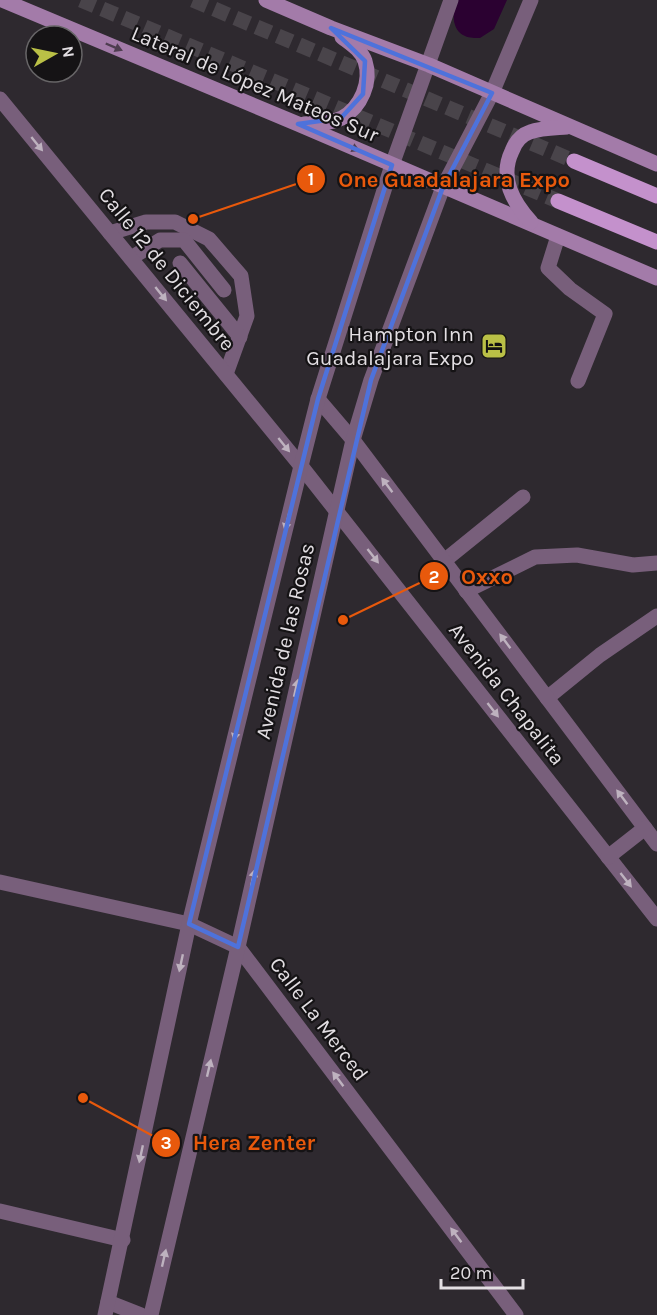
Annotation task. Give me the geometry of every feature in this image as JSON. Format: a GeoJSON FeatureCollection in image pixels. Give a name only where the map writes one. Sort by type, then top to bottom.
{"type":"FeatureCollection","features":[{"type":"Feature","properties":{"kind":"main road","name":"Lateral de López Mateos Sur"},"geometry":{"type":"LineString","coordinates":[[2,0],[657,278]]}},
{"type":"Feature","properties":{"kind":"main road"},"geometry":{"type":"LineString","coordinates":[[266,0],[429,65],[657,164]]}},
{"type":"Feature","properties":{"kind":"main road"},"geometry":{"type":"LineString","coordinates":[[298,124],[325,123],[341,118],[354,108],[363,94],[367,78],[365,61],[357,49],[332,28]]}},
{"type":"Feature","properties":{"kind":"main road"},"geometry":{"type":"LineString","coordinates":[[536,226],[519,209],[509,189],[506,172],[508,159],[516,142],[529,132],[570,126]]}},
{"type":"Feature","properties":{"kind":"main road"},"geometry":{"type":"LineString","coordinates":[[574,161],[657,196]]}},
{"type":"Feature","properties":{"kind":"main road"},"geometry":{"type":"LineString","coordinates":[[558,201],[657,243]]}},
{"type":"Feature","properties":{"kind":"street","name":"Avenida de las Rosas"},"geometry":{"type":"LineString","coordinates":[[107,1309],[189,924],[318,399],[392,165],[452,0]]}},
{"type":"Feature","properties":{"kind":"street","name":"Avenida de las Rosas"},"geometry":{"type":"LineString","coordinates":[[151,1315],[238,947],[353,440],[370,380],[443,187],[492,93],[531,0]]}},
{"type":"Feature","properties":{"kind":"street","name":"Calle 12 de Diciembre"},"geometry":{"type":"LineString","coordinates":[[0,99],[301,465]]}},
{"type":"Feature","properties":{"kind":"street"},"geometry":{"type":"LineString","coordinates":[[110,233],[146,222],[175,222],[209,238],[241,276],[247,316],[226,374]]}},
{"type":"Feature","properties":{"kind":"street"},"geometry":{"type":"LineString","coordinates":[[558,236],[548,268],[570,289],[605,314],[578,381]]}},
{"type":"Feature","properties":{"kind":"street"},"geometry":{"type":"LineString","coordinates":[[131,258],[160,240],[184,240],[224,290]]}},
{"type":"Feature","properties":{"kind":"street"},"geometry":{"type":"LineString","coordinates":[[180,263],[240,337]]}},
{"type":"Feature","properties":{"kind":"street","name":"Avenida Chapalita"},"geometry":{"type":"LineString","coordinates":[[318,399],[353,440],[657,844]]}},
{"type":"Feature","properties":{"kind":"street","name":"Avenida Chapalita"},"geometry":{"type":"LineString","coordinates":[[301,465],[657,919]]}},
{"type":"Feature","properties":{"kind":"street"},"geometry":{"type":"LineString","coordinates":[[444,561],[523,497]]}},
{"type":"Feature","properties":{"kind":"street"},"geometry":{"type":"LineString","coordinates":[[466,591],[535,557],[577,555],[633,565],[657,563]]}},
{"type":"Feature","properties":{"kind":"street"},"geometry":{"type":"LineString","coordinates":[[547,698],[600,655],[657,616]]}},
{"type":"Feature","properties":{"kind":"street"},"geometry":{"type":"LineString","coordinates":[[608,857],[645,828]]}},
{"type":"Feature","properties":{"kind":"street","name":"Calle La Merced"},"geometry":{"type":"LineString","coordinates":[[0,882],[189,924],[238,947],[516,1315]]}},
{"type":"Feature","properties":{"kind":"street"},"geometry":{"type":"LineString","coordinates":[[0,1211],[123,1240]]}},
{"type":"Feature","properties":{"kind":"street"},"geometry":{"type":"LineString","coordinates":[[107,1309],[141,1315]]}},
{"type":"Feature","properties":{"kind":"highlighted area"},"geometry":{"type":"Polygon","coordinates":[[[331,28],[492,93],[443,187],[371,380],[238,947],[189,924],[318,399],[392,165],[298,124],[341,118],[363,94],[365,61],[331,28]]]}},
{"type":"Feature","properties":{"kind":"shaded area"},"geometry":{"type":"Polygon","coordinates":[[[457,0],[507,0],[494,29],[480,38],[472,38],[460,33],[455,25],[454,9],[457,0]]]}},
{"type":"Feature","properties":{"kind":"tunnel"},"geometry":{"type":"LineString","coordinates":[[81,0],[558,201]]}},
{"type":"Feature","properties":{"kind":"tunnel"},"geometry":{"type":"LineString","coordinates":[[193,0],[574,161]]}},
{"type":"Feature","properties":{"kind":"place","name":"One Guadalajara Expo"},"geometry":{"type":"Point","coordinates":[193,219]}},
{"type":"Feature","properties":{"kind":"place","name":"Hampton Inn Guadalajara Expo"},"geometry":{"type":"Point","coordinates":[494,346]}},
{"type":"Feature","properties":{"kind":"place","name":"Oxxo"},"geometry":{"type":"Point","coordinates":[343,620]}},
{"type":"Feature","properties":{"kind":"place","name":"Hera Zenter"},"geometry":{"type":"Point","coordinates":[83,1098]}}]}
